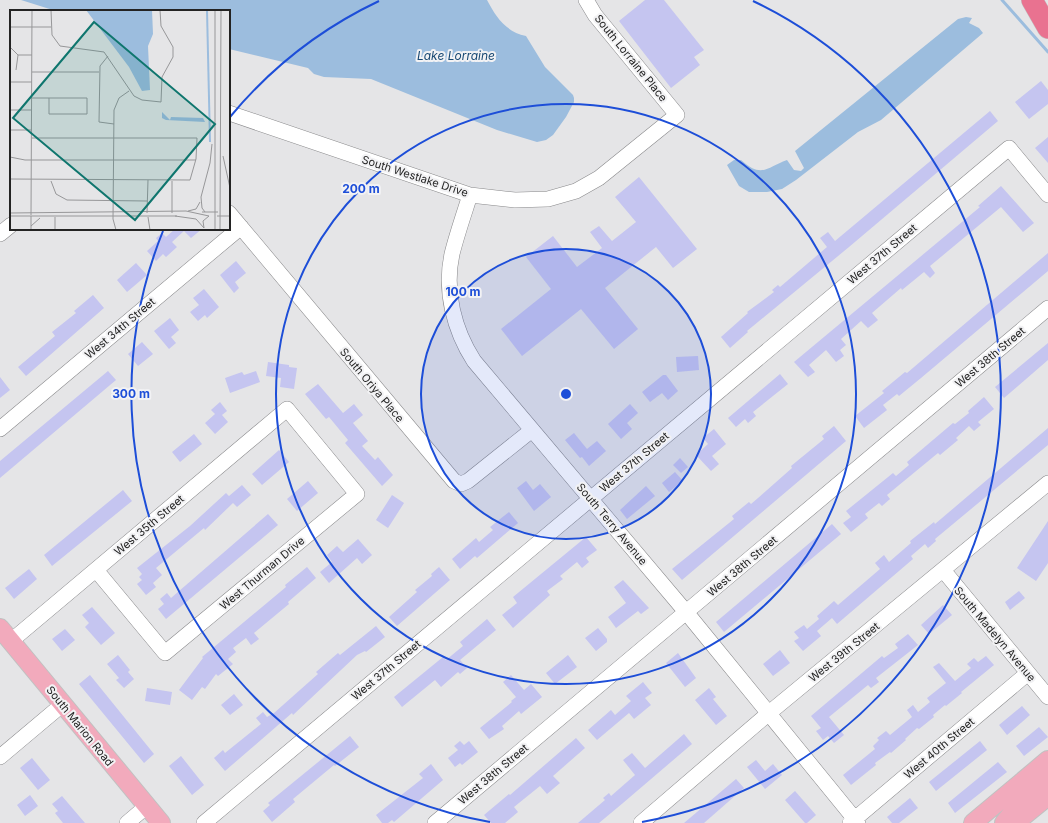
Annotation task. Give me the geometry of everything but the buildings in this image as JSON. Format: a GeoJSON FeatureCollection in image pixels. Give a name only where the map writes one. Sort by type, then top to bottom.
{"type":"FeatureCollection","features":[{"type":"Feature","properties":{"kind":"highway"},"geometry":{"type":"LineString","coordinates":[[1032,0],[1048,28]]}},
{"type":"Feature","properties":{"kind":"main road","name":"South Marion Road"},"geometry":{"type":"LineString","coordinates":[[6,635],[161,823]]}},
{"type":"Feature","properties":{"kind":"main road"},"geometry":{"type":"LineString","coordinates":[[973,823],[1048,760]]}},
{"type":"Feature","properties":{"kind":"main road"},"geometry":{"type":"LineString","coordinates":[[1004,823],[1023,799],[1048,778]]}},
{"type":"Feature","properties":{"kind":"main road"},"geometry":{"type":"LineString","coordinates":[[989,823],[1023,781]]}},
{"type":"Feature","properties":{"kind":"main road"},"geometry":{"type":"LineString","coordinates":[[1015,823],[1048,796]]}},
{"type":"Feature","properties":{"kind":"street","name":"South Lorraine Place"},"geometry":{"type":"LineString","coordinates":[[586,0],[595,15],[677,115]]}},
{"type":"Feature","properties":{"kind":"street","name":"South Westlake Drive"},"geometry":{"type":"LineString","coordinates":[[230,113],[470,195],[515,200],[548,199],[576,191],[598,178],[677,115]]}},
{"type":"Feature","properties":{"kind":"street","name":"West 37th Street"},"geometry":{"type":"LineString","coordinates":[[204,823],[1009,148],[1048,195]]}},
{"type":"Feature","properties":{"kind":"street","name":"South Terry Avenue"},"geometry":{"type":"LineString","coordinates":[[470,195],[452,254],[449,278],[452,307],[466,349],[474,361],[591,498],[769,713],[854,822]]}},
{"type":"Feature","properties":{"kind":"street","name":"South Oriya Place"},"geometry":{"type":"LineString","coordinates":[[230,214],[454,481],[461,484],[468,481],[532,430]]}},
{"type":"Feature","properties":{"kind":"street"},"geometry":{"type":"LineString","coordinates":[[0,234],[10,226]]}},
{"type":"Feature","properties":{"kind":"street","name":"West 34th Street"},"geometry":{"type":"LineString","coordinates":[[0,429],[241,227]]}},
{"type":"Feature","properties":{"kind":"street","name":"West 38th Street"},"geometry":{"type":"LineString","coordinates":[[435,823],[1048,308]]}},
{"type":"Feature","properties":{"kind":"street","name":"West 35th Street"},"geometry":{"type":"LineString","coordinates":[[6,635],[96,570],[286,409]]}},
{"type":"Feature","properties":{"kind":"street","name":"West Thurman Drive"},"geometry":{"type":"LineString","coordinates":[[96,570],[165,653],[357,494],[286,409]]}},
{"type":"Feature","properties":{"kind":"street","name":"West 39th Street"},"geometry":{"type":"LineString","coordinates":[[641,823],[769,713],[1048,483]]}},
{"type":"Feature","properties":{"kind":"street","name":"South Madelyn Avenue"},"geometry":{"type":"LineString","coordinates":[[943,570],[1048,698]]}},
{"type":"Feature","properties":{"kind":"street","name":"West 40th Street"},"geometry":{"type":"LineString","coordinates":[[854,822],[1028,674]]}},
{"type":"Feature","properties":{"kind":"street"},"geometry":{"type":"LineString","coordinates":[[0,757],[63,704]]}},
{"type":"Feature","properties":{"kind":"street"},"geometry":{"type":"LineString","coordinates":[[127,823],[147,806]]}},
{"type":"Feature","properties":{"kind":"water","name":"Lake Lorraine"},"geometry":{"type":"Polygon","coordinates":[[[21,0],[487,0],[502,23],[513,31],[526,36],[545,67],[573,95],[574,102],[566,117],[553,135],[546,140],[537,142],[497,130],[371,79],[324,77],[314,74],[308,68],[230,49],[230,10],[53,10],[21,0]]]}},
{"type":"Feature","properties":{"kind":"water"},"geometry":{"type":"Polygon","coordinates":[[[966,17],[972,18],[969,23],[979,28],[983,33],[881,120],[858,132],[782,189],[767,192],[749,192],[739,186],[727,165],[734,160],[741,160],[754,169],[764,170],[787,160],[794,170],[801,171],[804,168],[795,151],[958,19],[966,17]]]}},
{"type":"Feature","properties":{"kind":"waterway"},"geometry":{"type":"LineString","coordinates":[[1002,0],[1048,52]]}}]}
